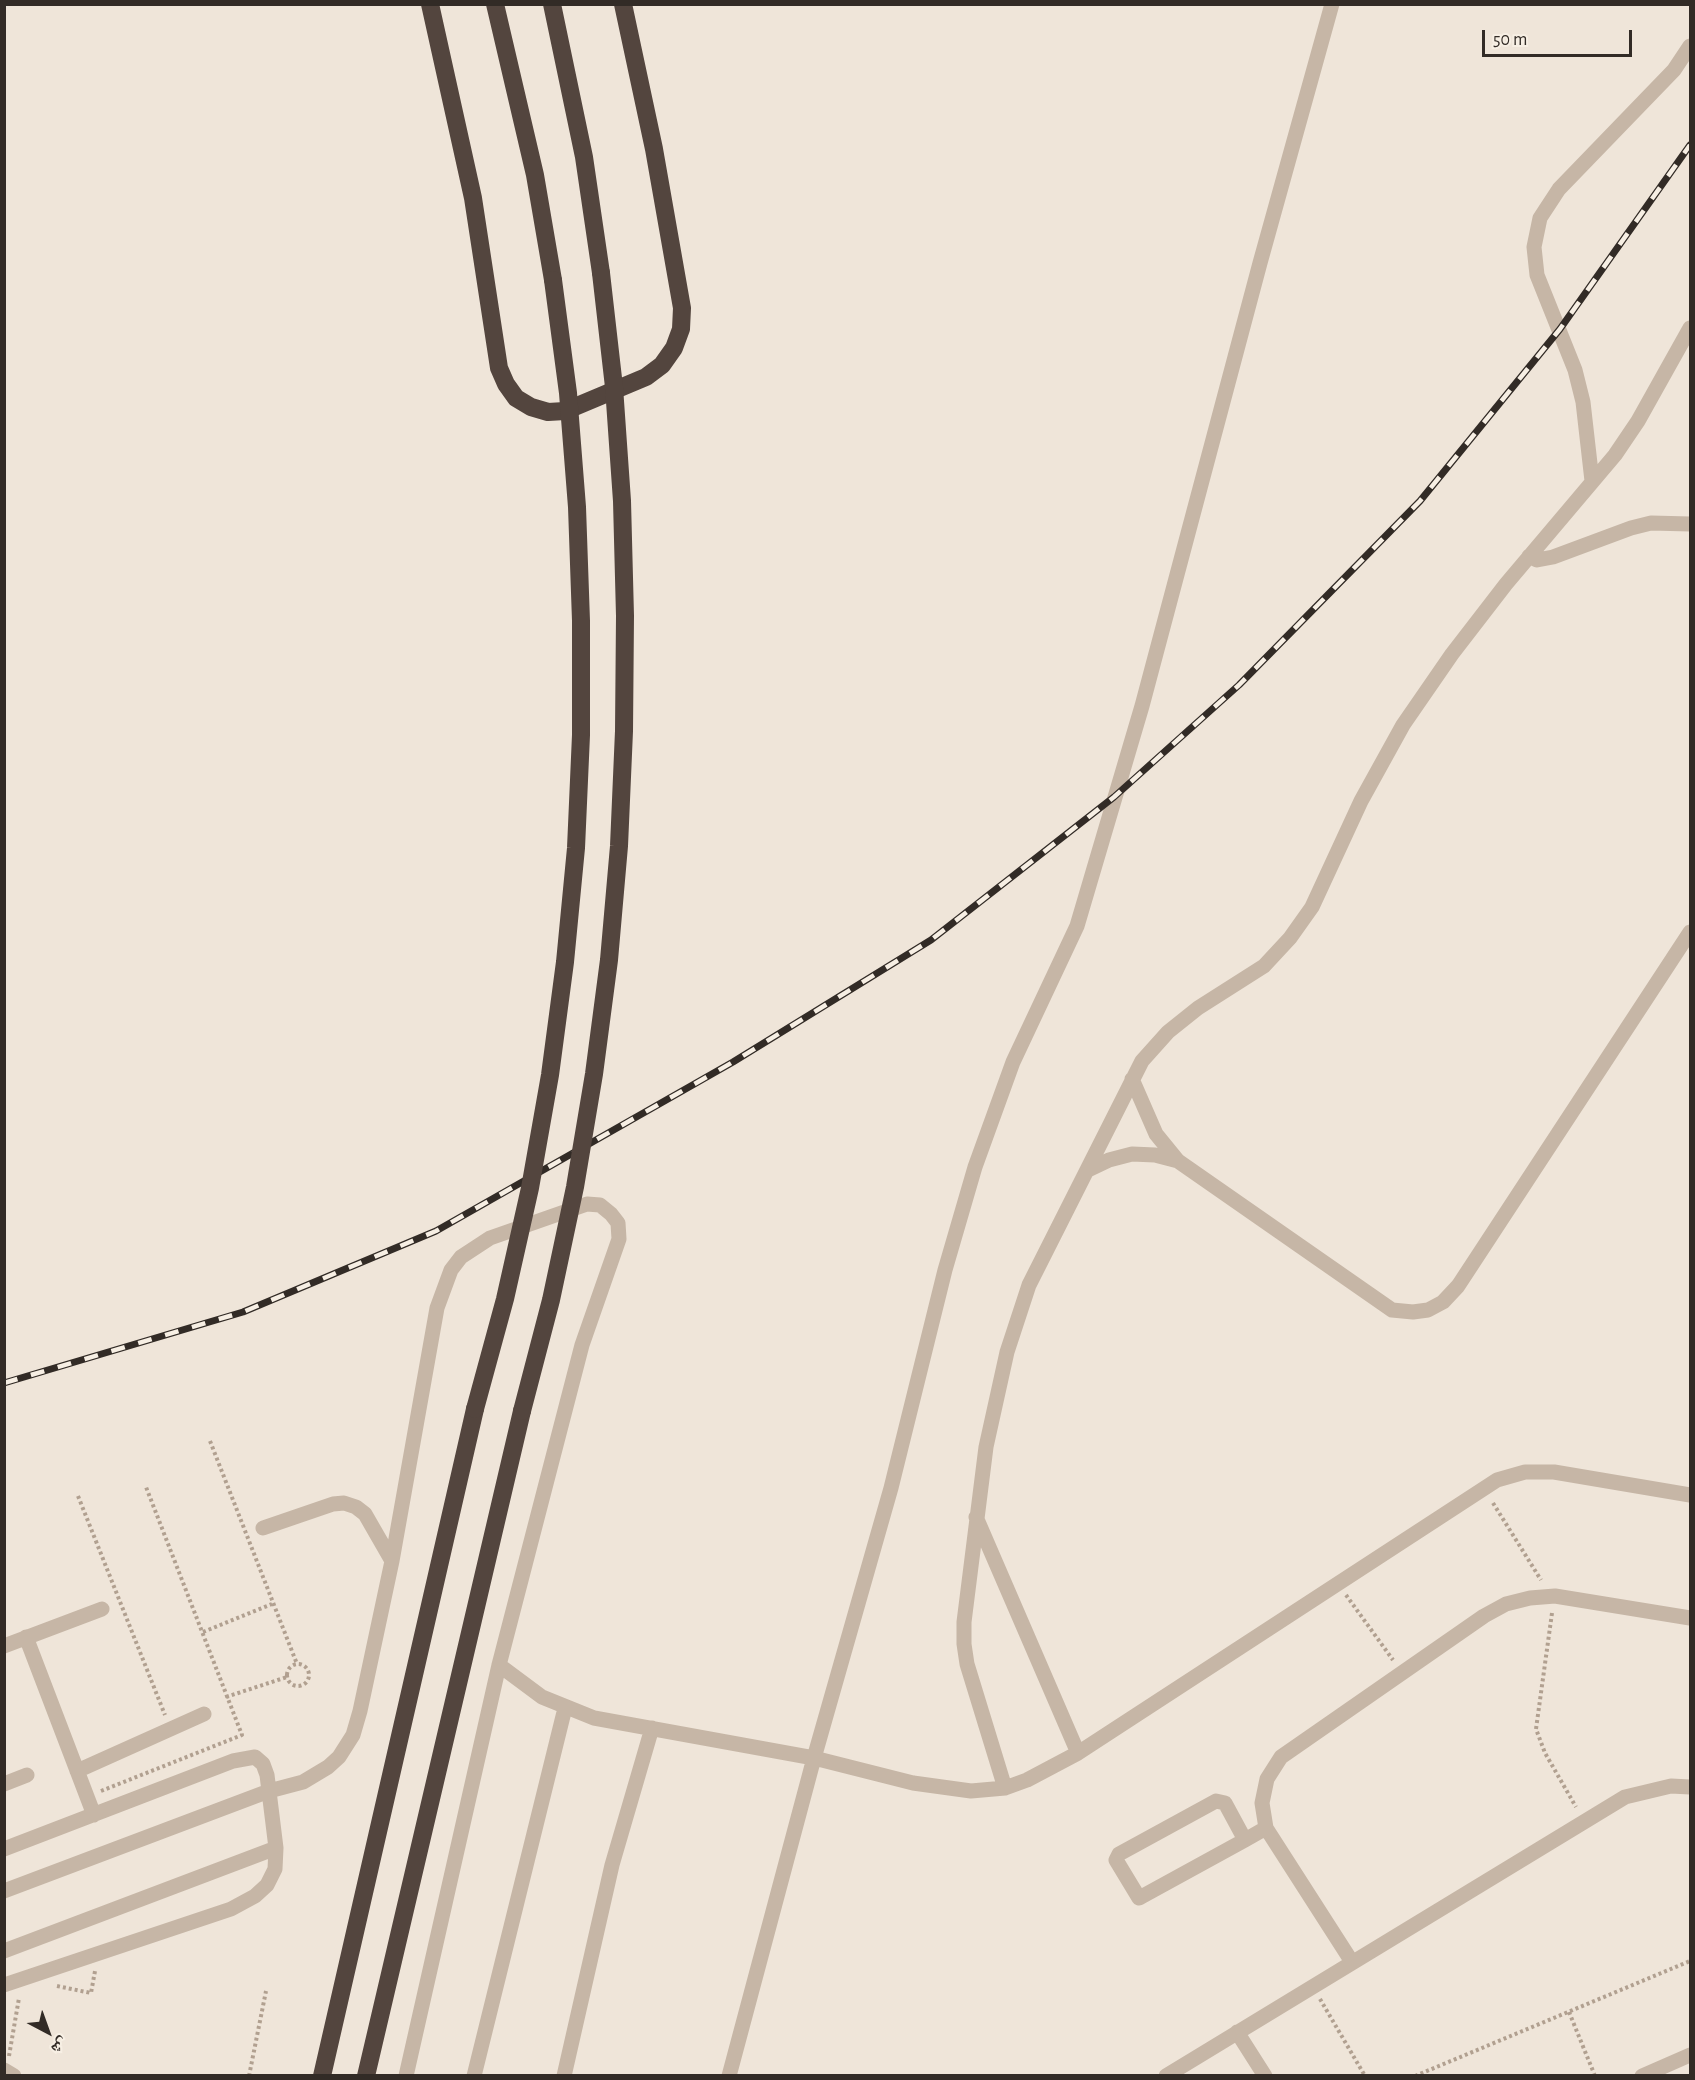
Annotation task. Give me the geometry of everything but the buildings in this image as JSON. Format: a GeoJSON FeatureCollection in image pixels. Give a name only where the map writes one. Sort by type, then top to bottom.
{"type":"FeatureCollection","features":[{"type":"Feature","properties":{"kind":"highway"},"geometry":{"type":"LineString","coordinates":[[430,4],[473,198],[499,368],[516,398],[531,407],[548,412],[565,411],[646,377],[662,365],[674,348],[681,329],[682,308],[654,149],[623,4]]}},
{"type":"Feature","properties":{"kind":"highway"},"geometry":{"type":"LineString","coordinates":[[322,2076],[476,1409],[505,1299],[530,1188],[548,1087],[566,962],[576,848],[581,735],[581,598],[568,393],[553,280],[535,175],[495,4]]}},
{"type":"Feature","properties":{"kind":"highway"},"geometry":{"type":"LineString","coordinates":[[366,2076],[522,1411],[551,1300],[586,1119],[609,960],[619,846],[624,731],[626,616],[622,501],[614,387],[601,273],[584,157],[552,4]]}},
{"type":"Feature","properties":{"kind":"street"},"geometry":{"type":"LineString","coordinates":[[729,2076],[814,1758],[891,1488],[945,1270],[975,1167],[1013,1062],[1077,926],[1142,706],[1260,263],[1332,4]]}},
{"type":"Feature","properties":{"kind":"street"},"geometry":{"type":"LineString","coordinates":[[1592,481],[1583,402],[1575,370],[1537,275],[1534,247],[1540,218],[1558,189],[1674,70],[1690,46]]}},
{"type":"Feature","properties":{"kind":"street"},"geometry":{"type":"LineString","coordinates":[[1005,1788],[964,1644],[976,1517],[986,1447],[1007,1352],[1029,1285],[1142,1061],[1168,1032],[1198,1008],[1264,966],[1290,938],[1312,906],[1361,801],[1402,725],[1452,654],[1633,429],[1690,328]]}},
{"type":"Feature","properties":{"kind":"street"},"geometry":{"type":"LineString","coordinates":[[1529,556],[1537,560],[1553,557],[1631,528],[1651,523],[1690,524]]}},
{"type":"Feature","properties":{"kind":"street"},"geometry":{"type":"LineString","coordinates":[[1132,1079],[1156,1134],[1178,1161],[1392,1310],[1413,1312],[1428,1310],[1443,1302],[1458,1286],[1690,932]]}},
{"type":"Feature","properties":{"kind":"street"},"geometry":{"type":"LineString","coordinates":[[1088,1170],[1108,1160],[1132,1154],[1155,1155],[1178,1161]]}},
{"type":"Feature","properties":{"kind":"street"},"geometry":{"type":"LineString","coordinates":[[4,1891],[269,1791],[303,1782],[316,1776],[339,1757],[353,1734],[392,1561],[437,1308],[451,1270],[461,1257],[490,1238],[586,1204],[600,1205],[618,1224],[619,1239],[582,1344],[499,1665],[406,2076]]}},
{"type":"Feature","properties":{"kind":"street"},"geometry":{"type":"LineString","coordinates":[[499,1665],[542,1697],[594,1718],[814,1758],[913,1783],[971,1791],[1005,1788],[1027,1780],[1078,1753],[1497,1480],[1525,1472],[1554,1472],[1690,1495]]}},
{"type":"Feature","properties":{"kind":"street"},"geometry":{"type":"LineString","coordinates":[[263,1528],[333,1504],[344,1503],[356,1507],[365,1514],[392,1561]]}},
{"type":"Feature","properties":{"kind":"street"},"geometry":{"type":"LineString","coordinates":[[976,1517],[1078,1753]]}},
{"type":"Feature","properties":{"kind":"street"},"geometry":{"type":"LineString","coordinates":[[1352,1962],[1266,1828],[1262,1803],[1267,1779],[1281,1757],[1484,1616],[1506,1604],[1530,1598],[1555,1596],[1690,1618]]}},
{"type":"Feature","properties":{"kind":"street"},"geometry":{"type":"LineString","coordinates":[[4,1646],[102,1609]]}},
{"type":"Feature","properties":{"kind":"street"},"geometry":{"type":"LineString","coordinates":[[26,1637],[94,1815]]}},
{"type":"Feature","properties":{"kind":"street"},"geometry":{"type":"LineString","coordinates":[[474,2076],[565,1708]]}},
{"type":"Feature","properties":{"kind":"street"},"geometry":{"type":"LineString","coordinates":[[77,1771],[204,1714]]}},
{"type":"Feature","properties":{"kind":"street"},"geometry":{"type":"LineString","coordinates":[[564,2076],[612,1865],[651,1728]]}},
{"type":"Feature","properties":{"kind":"street"},"geometry":{"type":"LineString","coordinates":[[4,1849],[245,1758],[255,1757],[263,1764],[276,1848],[275,1869],[267,1884],[244,1903],[4,1984]]}},
{"type":"Feature","properties":{"kind":"street"},"geometry":{"type":"LineString","coordinates":[[4,1784],[27,1775]]}},
{"type":"Feature","properties":{"kind":"street"},"geometry":{"type":"LineString","coordinates":[[1166,2076],[1312,1985],[1625,1797],[1671,1786],[1690,1787]]}},
{"type":"Feature","properties":{"kind":"street"},"geometry":{"type":"LineString","coordinates":[[1245,1840],[1225,1803],[1216,1801],[1119,1854],[1116,1860],[1135,1896],[1139,1898],[1245,1840],[1266,1828]]}},
{"type":"Feature","properties":{"kind":"street"},"geometry":{"type":"LineString","coordinates":[[4,1951],[276,1848]]}},
{"type":"Feature","properties":{"kind":"street"},"geometry":{"type":"LineString","coordinates":[[1237,2032],[1265,2076]]}},
{"type":"Feature","properties":{"kind":"street"},"geometry":{"type":"LineString","coordinates":[[1642,2076],[1690,2055]]}},
{"type":"Feature","properties":{"kind":"path"},"geometry":{"type":"LineString","coordinates":[[210,1441],[297,1664],[306,1667],[309,1671],[306,1684],[292,1685],[287,1677],[289,1669],[297,1664]]}},
{"type":"Feature","properties":{"kind":"path"},"geometry":{"type":"LineString","coordinates":[[87,1797],[242,1735],[146,1487]]}},
{"type":"Feature","properties":{"kind":"path"},"geometry":{"type":"LineString","coordinates":[[1484,1488],[1533,1568],[1555,1596],[1536,1729],[1545,1753],[1584,1820]]}},
{"type":"Feature","properties":{"kind":"path"},"geometry":{"type":"LineString","coordinates":[[78,1496],[171,1730]]}},
{"type":"Feature","properties":{"kind":"path"},"geometry":{"type":"LineString","coordinates":[[1337,1583],[1402,1673]]}},
{"type":"Feature","properties":{"kind":"path"},"geometry":{"type":"LineString","coordinates":[[203,1632],[272,1604]]}},
{"type":"Feature","properties":{"kind":"path"},"geometry":{"type":"LineString","coordinates":[[226,1697],[287,1677]]}},
{"type":"Feature","properties":{"kind":"path"},"geometry":{"type":"LineString","coordinates":[[8,2072],[22,1979],[90,1993],[98,1954]]}},
{"type":"Feature","properties":{"kind":"path"},"geometry":{"type":"LineString","coordinates":[[1415,2076],[1690,1961]]}},
{"type":"Feature","properties":{"kind":"path"},"geometry":{"type":"LineString","coordinates":[[1312,1985],[1365,2076]]}},
{"type":"Feature","properties":{"kind":"path"},"geometry":{"type":"LineString","coordinates":[[249,2076],[266,1991]]}},
{"type":"Feature","properties":{"kind":"path"},"geometry":{"type":"LineString","coordinates":[[1569,2012],[1595,2076]]}},
{"type":"Feature","properties":{"kind":"railway"},"geometry":{"type":"LineString","coordinates":[[4,1383],[243,1312],[436,1231],[733,1062],[931,940],[1114,797],[1239,685],[1420,501],[1560,329],[1690,145]]}}]}
